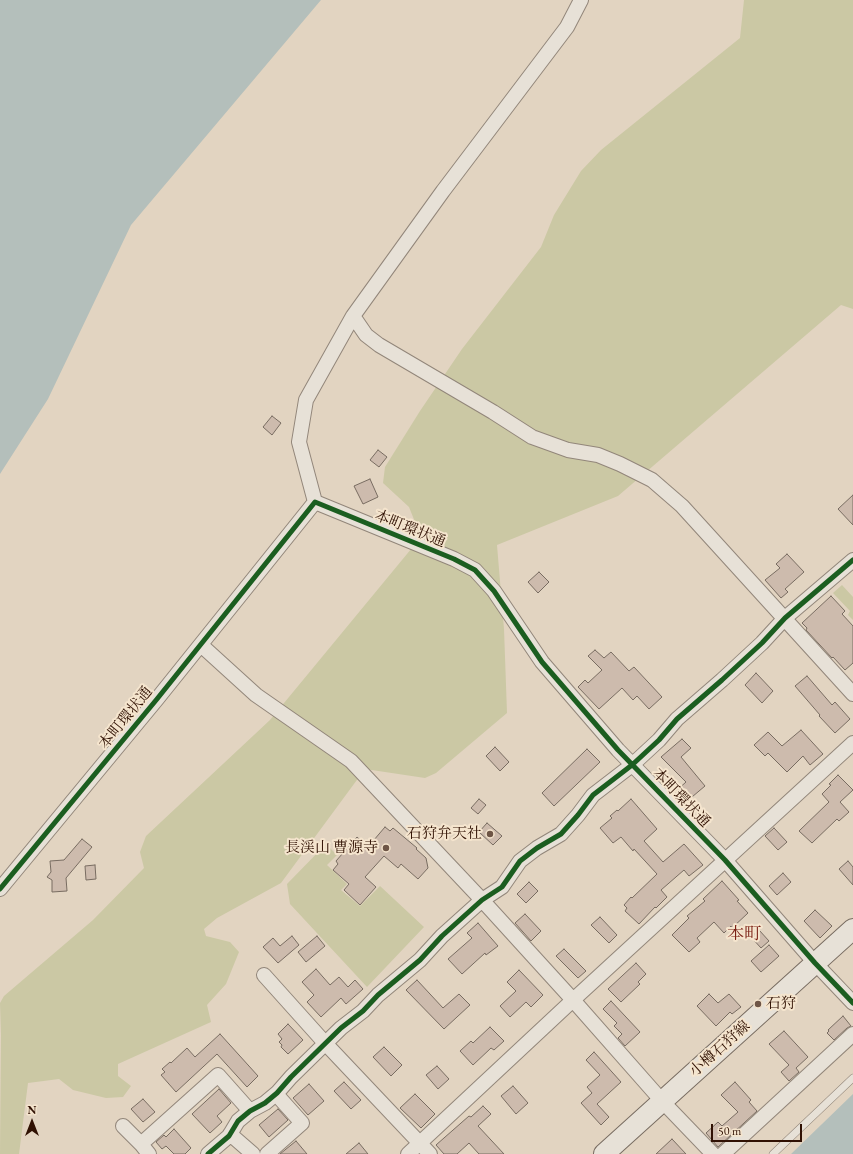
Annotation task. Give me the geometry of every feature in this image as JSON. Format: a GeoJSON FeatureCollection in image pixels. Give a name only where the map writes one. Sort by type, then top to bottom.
{"type":"FeatureCollection","features":[{"type":"Feature","properties":{"kind":"main road","name":"小樽石狩線"},"geometry":{"type":"LineString","coordinates":[[604,1154],[853,929]]}},
{"type":"Feature","properties":{"kind":"street"},"geometry":{"type":"LineString","coordinates":[[315,502],[299,442],[306,400],[353,316],[443,191],[567,27],[580,0]]}},
{"type":"Feature","properties":{"kind":"street"},"geometry":{"type":"LineString","coordinates":[[353,316],[366,335],[379,345],[493,412],[532,437],[568,450],[598,455],[652,480],[682,506],[853,694]]}},
{"type":"Feature","properties":{"kind":"street","name":"本町環状通"},"geometry":{"type":"LineString","coordinates":[[0,889],[201,645],[315,502],[454,559],[475,570],[494,591],[542,662],[632,765],[725,860],[853,1004]]}},
{"type":"Feature","properties":{"kind":"street"},"geometry":{"type":"LineString","coordinates":[[208,1154],[230,1134],[238,1121],[250,1111],[265,1103],[276,1094],[291,1077],[341,1028],[363,1011],[378,995],[420,960],[442,936],[482,900],[502,887],[520,862],[537,848],[561,834],[593,795],[632,765],[659,740],[677,719],[762,643],[785,618],[853,560]]}},
{"type":"Feature","properties":{"kind":"street"},"geometry":{"type":"LineString","coordinates":[[201,645],[256,695],[351,761],[482,900],[662,1101],[713,1154]]}},
{"type":"Feature","properties":{"kind":"street"},"geometry":{"type":"LineString","coordinates":[[408,1154],[853,743]]}},
{"type":"Feature","properties":{"kind":"street"},"geometry":{"type":"LineString","coordinates":[[264,975],[430,1154]]}},
{"type":"Feature","properties":{"kind":"street"},"geometry":{"type":"LineString","coordinates":[[723,1154],[853,1034]]}},
{"type":"Feature","properties":{"kind":"street"},"geometry":{"type":"LineString","coordinates":[[123,1126],[145,1149],[218,1075],[250,1111]]}},
{"type":"Feature","properties":{"kind":"street"},"geometry":{"type":"LineString","coordinates":[[267,1154],[302,1123],[276,1094]]}},
{"type":"Feature","properties":{"kind":"street"},"geometry":{"type":"LineString","coordinates":[[230,1134],[254,1154]]}},
{"type":"Feature","properties":{"kind":"lane"},"geometry":{"type":"LineString","coordinates":[[773,1154],[853,1078]]}},
{"type":"Feature","properties":{"kind":"shaded area"},"geometry":{"type":"Polygon","coordinates":[[[0,0],[321,0],[131,225],[48,399],[0,474],[0,0]]]}},
{"type":"Feature","properties":{"kind":"shaded area"},"geometry":{"type":"Polygon","coordinates":[[[744,0],[853,0],[853,309],[841,305],[618,496],[497,545],[504,629],[507,713],[436,773],[425,778],[365,769],[281,883],[217,918],[204,929],[206,936],[230,942],[239,952],[226,984],[207,1005],[211,1022],[118,1064],[118,1076],[131,1086],[123,1097],[106,1098],[73,1090],[59,1079],[28,1083],[19,1154],[0,1154],[0,1003],[4,996],[93,920],[144,868],[140,852],[146,836],[270,720],[421,537],[409,507],[383,483],[385,467],[420,411],[462,349],[541,247],[554,215],[581,171],[601,150],[740,38],[744,0]]]}},
{"type":"Feature","properties":{"kind":"shaded area"},"geometry":{"type":"Polygon","coordinates":[[[842,585],[853,597],[853,620],[848,615],[850,611],[833,593],[842,585]]]}},
{"type":"Feature","properties":{"kind":"shaded area"},"geometry":{"type":"Polygon","coordinates":[[[326,844],[337,855],[327,865],[347,884],[341,890],[360,906],[380,886],[424,927],[367,987],[290,904],[287,884],[326,844]]]}},
{"type":"Feature","properties":{"kind":"shaded area"},"geometry":{"type":"Polygon","coordinates":[[[853,1094],[853,1154],[791,1154],[853,1094]]]}},
{"type":"Feature","properties":{"kind":"building"},"geometry":{"type":"Polygon","coordinates":[[[272,416],[281,423],[272,435],[263,427],[272,416]]]}},
{"type":"Feature","properties":{"kind":"building"},"geometry":{"type":"Polygon","coordinates":[[[378,450],[387,457],[379,467],[370,460],[378,450]]]}},
{"type":"Feature","properties":{"kind":"building"},"geometry":{"type":"Polygon","coordinates":[[[370,479],[378,497],[363,504],[354,486],[370,479]]]}},
{"type":"Feature","properties":{"kind":"building"},"geometry":{"type":"Polygon","coordinates":[[[853,495],[853,525],[838,509],[853,495]]]}},
{"type":"Feature","properties":{"kind":"building"},"geometry":{"type":"Polygon","coordinates":[[[787,554],[804,572],[785,589],[788,592],[781,598],[765,580],[780,568],[776,564],[787,554]]]}},
{"type":"Feature","properties":{"kind":"building"},"geometry":{"type":"Polygon","coordinates":[[[539,572],[549,582],[538,593],[528,582],[539,572]]]}},
{"type":"Feature","properties":{"kind":"building"},"geometry":{"type":"Polygon","coordinates":[[[831,596],[845,611],[842,614],[853,626],[853,663],[845,670],[806,630],[807,628],[802,623],[831,596]]]}},
{"type":"Feature","properties":{"kind":"building"},"geometry":{"type":"Polygon","coordinates":[[[595,650],[604,658],[611,652],[629,671],[634,667],[662,697],[649,709],[637,696],[633,700],[622,688],[599,709],[578,687],[585,680],[588,683],[602,670],[588,656],[595,650]]]}},
{"type":"Feature","properties":{"kind":"building"},"geometry":{"type":"Polygon","coordinates":[[[756,673],[773,691],[762,703],[745,685],[756,673]]]}},
{"type":"Feature","properties":{"kind":"building"},"geometry":{"type":"Polygon","coordinates":[[[807,676],[832,705],[835,702],[850,719],[835,733],[795,686],[807,676]]]}},
{"type":"Feature","properties":{"kind":"building"},"geometry":{"type":"Polygon","coordinates":[[[801,730],[823,754],[810,765],[803,756],[787,772],[768,753],[765,756],[754,745],[768,732],[782,746],[801,730]]]}},
{"type":"Feature","properties":{"kind":"building"},"geometry":{"type":"Polygon","coordinates":[[[682,739],[691,748],[681,757],[705,786],[686,802],[676,791],[686,782],[661,757],[682,739]]]}},
{"type":"Feature","properties":{"kind":"building"},"geometry":{"type":"Polygon","coordinates":[[[495,747],[509,762],[500,771],[486,756],[495,747]]]}},
{"type":"Feature","properties":{"kind":"building"},"geometry":{"type":"Polygon","coordinates":[[[587,749],[600,762],[554,806],[542,793],[587,749]]]}},
{"type":"Feature","properties":{"kind":"building"},"geometry":{"type":"Polygon","coordinates":[[[838,775],[853,790],[840,802],[849,812],[839,821],[837,819],[812,843],[799,831],[829,802],[822,794],[838,775]]]}},
{"type":"Feature","properties":{"kind":"building"},"geometry":{"type":"Polygon","coordinates":[[[479,799],[486,805],[478,814],[471,808],[479,799]]]}},
{"type":"Feature","properties":{"kind":"building"},"geometry":{"type":"Polygon","coordinates":[[[631,799],[657,829],[644,841],[663,862],[684,844],[703,865],[689,876],[684,870],[661,890],[667,897],[639,924],[625,911],[627,908],[624,905],[657,874],[621,837],[613,843],[600,828],[612,818],[610,816],[631,799]]]}},
{"type":"Feature","properties":{"kind":"building","name":"石狩弁天社"},"geometry":{"type":"Polygon","coordinates":[[[487,823],[502,836],[493,845],[479,832],[487,823]]]}},
{"type":"Feature","properties":{"kind":"building"},"geometry":{"type":"Polygon","coordinates":[[[385,827],[390,831],[393,828],[417,848],[416,849],[426,858],[428,868],[418,879],[401,864],[398,868],[384,856],[365,877],[376,887],[360,905],[344,890],[349,884],[333,870],[338,864],[336,861],[357,837],[368,847],[385,827]]]}},
{"type":"Feature","properties":{"kind":"building"},"geometry":{"type":"Polygon","coordinates":[[[774,828],[787,842],[778,850],[765,836],[774,828]]]}},
{"type":"Feature","properties":{"kind":"building"},"geometry":{"type":"Polygon","coordinates":[[[82,839],[92,847],[66,878],[67,891],[52,892],[52,880],[47,877],[51,872],[50,861],[64,860],[82,839]]]}},
{"type":"Feature","properties":{"kind":"building"},"geometry":{"type":"Polygon","coordinates":[[[848,861],[853,867],[853,885],[839,869],[848,861]]]}},
{"type":"Feature","properties":{"kind":"building"},"geometry":{"type":"Polygon","coordinates":[[[95,865],[96,879],[86,880],[85,866],[95,865]]]}},
{"type":"Feature","properties":{"kind":"building"},"geometry":{"type":"Polygon","coordinates":[[[783,873],[791,882],[777,895],[769,886],[783,873]]]}},
{"type":"Feature","properties":{"kind":"building"},"geometry":{"type":"Polygon","coordinates":[[[722,881],[739,900],[737,901],[748,913],[732,928],[731,926],[724,933],[714,922],[697,938],[700,942],[689,952],[672,935],[689,918],[687,916],[705,901],[703,899],[722,881]]]}},
{"type":"Feature","properties":{"kind":"building"},"geometry":{"type":"Polygon","coordinates":[[[529,882],[538,891],[526,903],[517,894],[529,882]]]}},
{"type":"Feature","properties":{"kind":"building"},"geometry":{"type":"Polygon","coordinates":[[[815,910],[832,926],[820,938],[804,921],[815,910]]]}},
{"type":"Feature","properties":{"kind":"building"},"geometry":{"type":"Polygon","coordinates":[[[525,914],[541,931],[531,941],[515,923],[525,914]]]}},
{"type":"Feature","properties":{"kind":"building"},"geometry":{"type":"Polygon","coordinates":[[[600,917],[617,935],[609,943],[591,925],[600,917]]]}},
{"type":"Feature","properties":{"kind":"building"},"geometry":{"type":"Polygon","coordinates":[[[478,923],[498,946],[486,955],[485,953],[462,974],[448,959],[472,938],[467,933],[478,923]]]}},
{"type":"Feature","properties":{"kind":"building"},"geometry":{"type":"Polygon","coordinates":[[[759,930],[769,941],[761,948],[751,937],[759,930]]]}},
{"type":"Feature","properties":{"kind":"building"},"geometry":{"type":"Polygon","coordinates":[[[292,936],[299,945],[278,963],[263,947],[273,938],[280,946],[292,936]]]}},
{"type":"Feature","properties":{"kind":"building"},"geometry":{"type":"Polygon","coordinates":[[[317,936],[325,946],[306,962],[298,952],[317,936]]]}},
{"type":"Feature","properties":{"kind":"building"},"geometry":{"type":"Polygon","coordinates":[[[769,945],[779,956],[761,972],[751,961],[769,945]]]}},
{"type":"Feature","properties":{"kind":"building"},"geometry":{"type":"Polygon","coordinates":[[[564,949],[586,971],[578,978],[556,956],[564,949]]]}},
{"type":"Feature","properties":{"kind":"building"},"geometry":{"type":"Polygon","coordinates":[[[636,963],[646,974],[638,982],[640,984],[621,1002],[608,989],[636,963]]]}},
{"type":"Feature","properties":{"kind":"building"},"geometry":{"type":"Polygon","coordinates":[[[316,969],[330,985],[339,977],[348,987],[355,980],[363,989],[346,1004],[341,998],[321,1017],[307,1002],[314,995],[302,982],[316,969]]]}},
{"type":"Feature","properties":{"kind":"building"},"geometry":{"type":"Polygon","coordinates":[[[519,970],[543,995],[531,1007],[526,1002],[510,1017],[500,1006],[516,991],[507,982],[519,970]]]}},
{"type":"Feature","properties":{"kind":"building"},"geometry":{"type":"Polygon","coordinates":[[[417,980],[443,1008],[459,994],[470,1005],[444,1029],[406,990],[417,980]]]}},
{"type":"Feature","properties":{"kind":"building"},"geometry":{"type":"Polygon","coordinates":[[[709,994],[718,1003],[729,994],[741,1007],[732,1014],[730,1012],[716,1026],[697,1006],[709,994]]]}},
{"type":"Feature","properties":{"kind":"building"},"geometry":{"type":"Polygon","coordinates":[[[611,1001],[640,1032],[625,1046],[618,1038],[622,1034],[614,1026],[617,1023],[603,1009],[611,1001]]]}},
{"type":"Feature","properties":{"kind":"building"},"geometry":{"type":"Polygon","coordinates":[[[843,1016],[851,1026],[834,1040],[827,1033],[829,1031],[828,1030],[843,1016]]]}},
{"type":"Feature","properties":{"kind":"building"},"geometry":{"type":"Polygon","coordinates":[[[288,1024],[303,1040],[288,1054],[281,1047],[282,1045],[279,1042],[282,1039],[278,1034],[288,1024]]]}},
{"type":"Feature","properties":{"kind":"building"},"geometry":{"type":"Polygon","coordinates":[[[490,1027],[504,1041],[494,1050],[491,1048],[473,1065],[460,1051],[471,1041],[473,1043],[490,1027]]]}},
{"type":"Feature","properties":{"kind":"building"},"geometry":{"type":"Polygon","coordinates":[[[784,1031],[808,1057],[796,1068],[799,1072],[789,1081],[781,1072],[789,1065],[769,1044],[784,1031]]]}},
{"type":"Feature","properties":{"kind":"building"},"geometry":{"type":"Polygon","coordinates":[[[220,1034],[258,1076],[247,1087],[217,1054],[176,1092],[161,1075],[165,1072],[162,1069],[187,1048],[195,1057],[220,1034]]]}},
{"type":"Feature","properties":{"kind":"building"},"geometry":{"type":"Polygon","coordinates":[[[384,1047],[402,1065],[391,1076],[373,1057],[384,1047]]]}},
{"type":"Feature","properties":{"kind":"building"},"geometry":{"type":"Polygon","coordinates":[[[594,1052],[621,1082],[597,1104],[609,1117],[601,1125],[581,1103],[592,1093],[587,1087],[600,1075],[586,1060],[594,1052]]]}},
{"type":"Feature","properties":{"kind":"building"},"geometry":{"type":"Polygon","coordinates":[[[437,1066],[449,1079],[438,1089],[426,1075],[437,1066]]]}},
{"type":"Feature","properties":{"kind":"building"},"geometry":{"type":"Polygon","coordinates":[[[344,1082],[361,1100],[351,1109],[334,1091],[344,1082]]]}},
{"type":"Feature","properties":{"kind":"building"},"geometry":{"type":"Polygon","coordinates":[[[735,1082],[751,1100],[749,1102],[757,1111],[718,1147],[706,1133],[718,1122],[722,1126],[738,1112],[721,1095],[735,1082]]]}},
{"type":"Feature","properties":{"kind":"building"},"geometry":{"type":"Polygon","coordinates":[[[309,1084],[324,1101],[308,1115],[293,1098],[309,1084]]]}},
{"type":"Feature","properties":{"kind":"building"},"geometry":{"type":"Polygon","coordinates":[[[513,1086],[528,1103],[516,1114],[501,1096],[513,1086]]]}},
{"type":"Feature","properties":{"kind":"building"},"geometry":{"type":"Polygon","coordinates":[[[219,1089],[231,1103],[217,1116],[222,1122],[210,1133],[192,1114],[219,1089]]]}},
{"type":"Feature","properties":{"kind":"building"},"geometry":{"type":"Polygon","coordinates":[[[415,1094],[435,1114],[421,1128],[400,1108],[415,1094]]]}},
{"type":"Feature","properties":{"kind":"building"},"geometry":{"type":"Polygon","coordinates":[[[143,1099],[155,1112],[143,1122],[131,1109],[143,1099]]]}},
{"type":"Feature","properties":{"kind":"building"},"geometry":{"type":"Polygon","coordinates":[[[483,1106],[491,1114],[478,1126],[504,1154],[479,1154],[469,1143],[457,1154],[444,1154],[436,1145],[469,1116],[471,1117],[483,1106]]]}},
{"type":"Feature","properties":{"kind":"building"},"geometry":{"type":"Polygon","coordinates":[[[278,1109],[288,1120],[269,1137],[259,1125],[278,1109]]]}},
{"type":"Feature","properties":{"kind":"building"},"geometry":{"type":"Polygon","coordinates":[[[174,1129],[191,1148],[185,1154],[174,1154],[166,1146],[162,1149],[156,1142],[164,1135],[166,1137],[174,1129]]]}},
{"type":"Feature","properties":{"kind":"building"},"geometry":{"type":"Polygon","coordinates":[[[672,1139],[686,1154],[656,1154],[672,1139]]]}},
{"type":"Feature","properties":{"kind":"building"},"geometry":{"type":"Polygon","coordinates":[[[296,1141],[307,1154],[280,1154],[296,1141]]]}},
{"type":"Feature","properties":{"kind":"building"},"geometry":{"type":"Polygon","coordinates":[[[359,1143],[368,1154],[346,1154],[359,1143]]]}},
{"type":"Feature","properties":{"kind":"cycle path"},"geometry":{"type":"LineString","coordinates":[[0,889],[157,699],[315,502],[454,559],[475,570],[494,591],[542,662],[618,750],[725,860],[815,963],[853,1003]]}},
{"type":"Feature","properties":{"kind":"cycle path"},"geometry":{"type":"LineString","coordinates":[[208,1154],[229,1136],[238,1121],[277,1093],[291,1077],[341,1028],[363,1011],[378,995],[420,960],[442,936],[482,900],[502,887],[520,861],[537,848],[561,834],[593,795],[632,765],[659,740],[677,719],[762,643],[785,618],[853,560]]}},
{"type":"Feature","properties":{"kind":"place","name":"石狩弁天社"},"geometry":{"type":"Point","coordinates":[490,834]}},
{"type":"Feature","properties":{"kind":"place","name":"長渓山 曹源寺"},"geometry":{"type":"Point","coordinates":[386,848]}},
{"type":"Feature","properties":{"kind":"place","name":"石狩"},"geometry":{"type":"Point","coordinates":[758,1004]}},
{"type":"Feature","properties":{"kind":"district","name":"本町"},"geometry":{"type":"Point","coordinates":[744,934]}}]}
